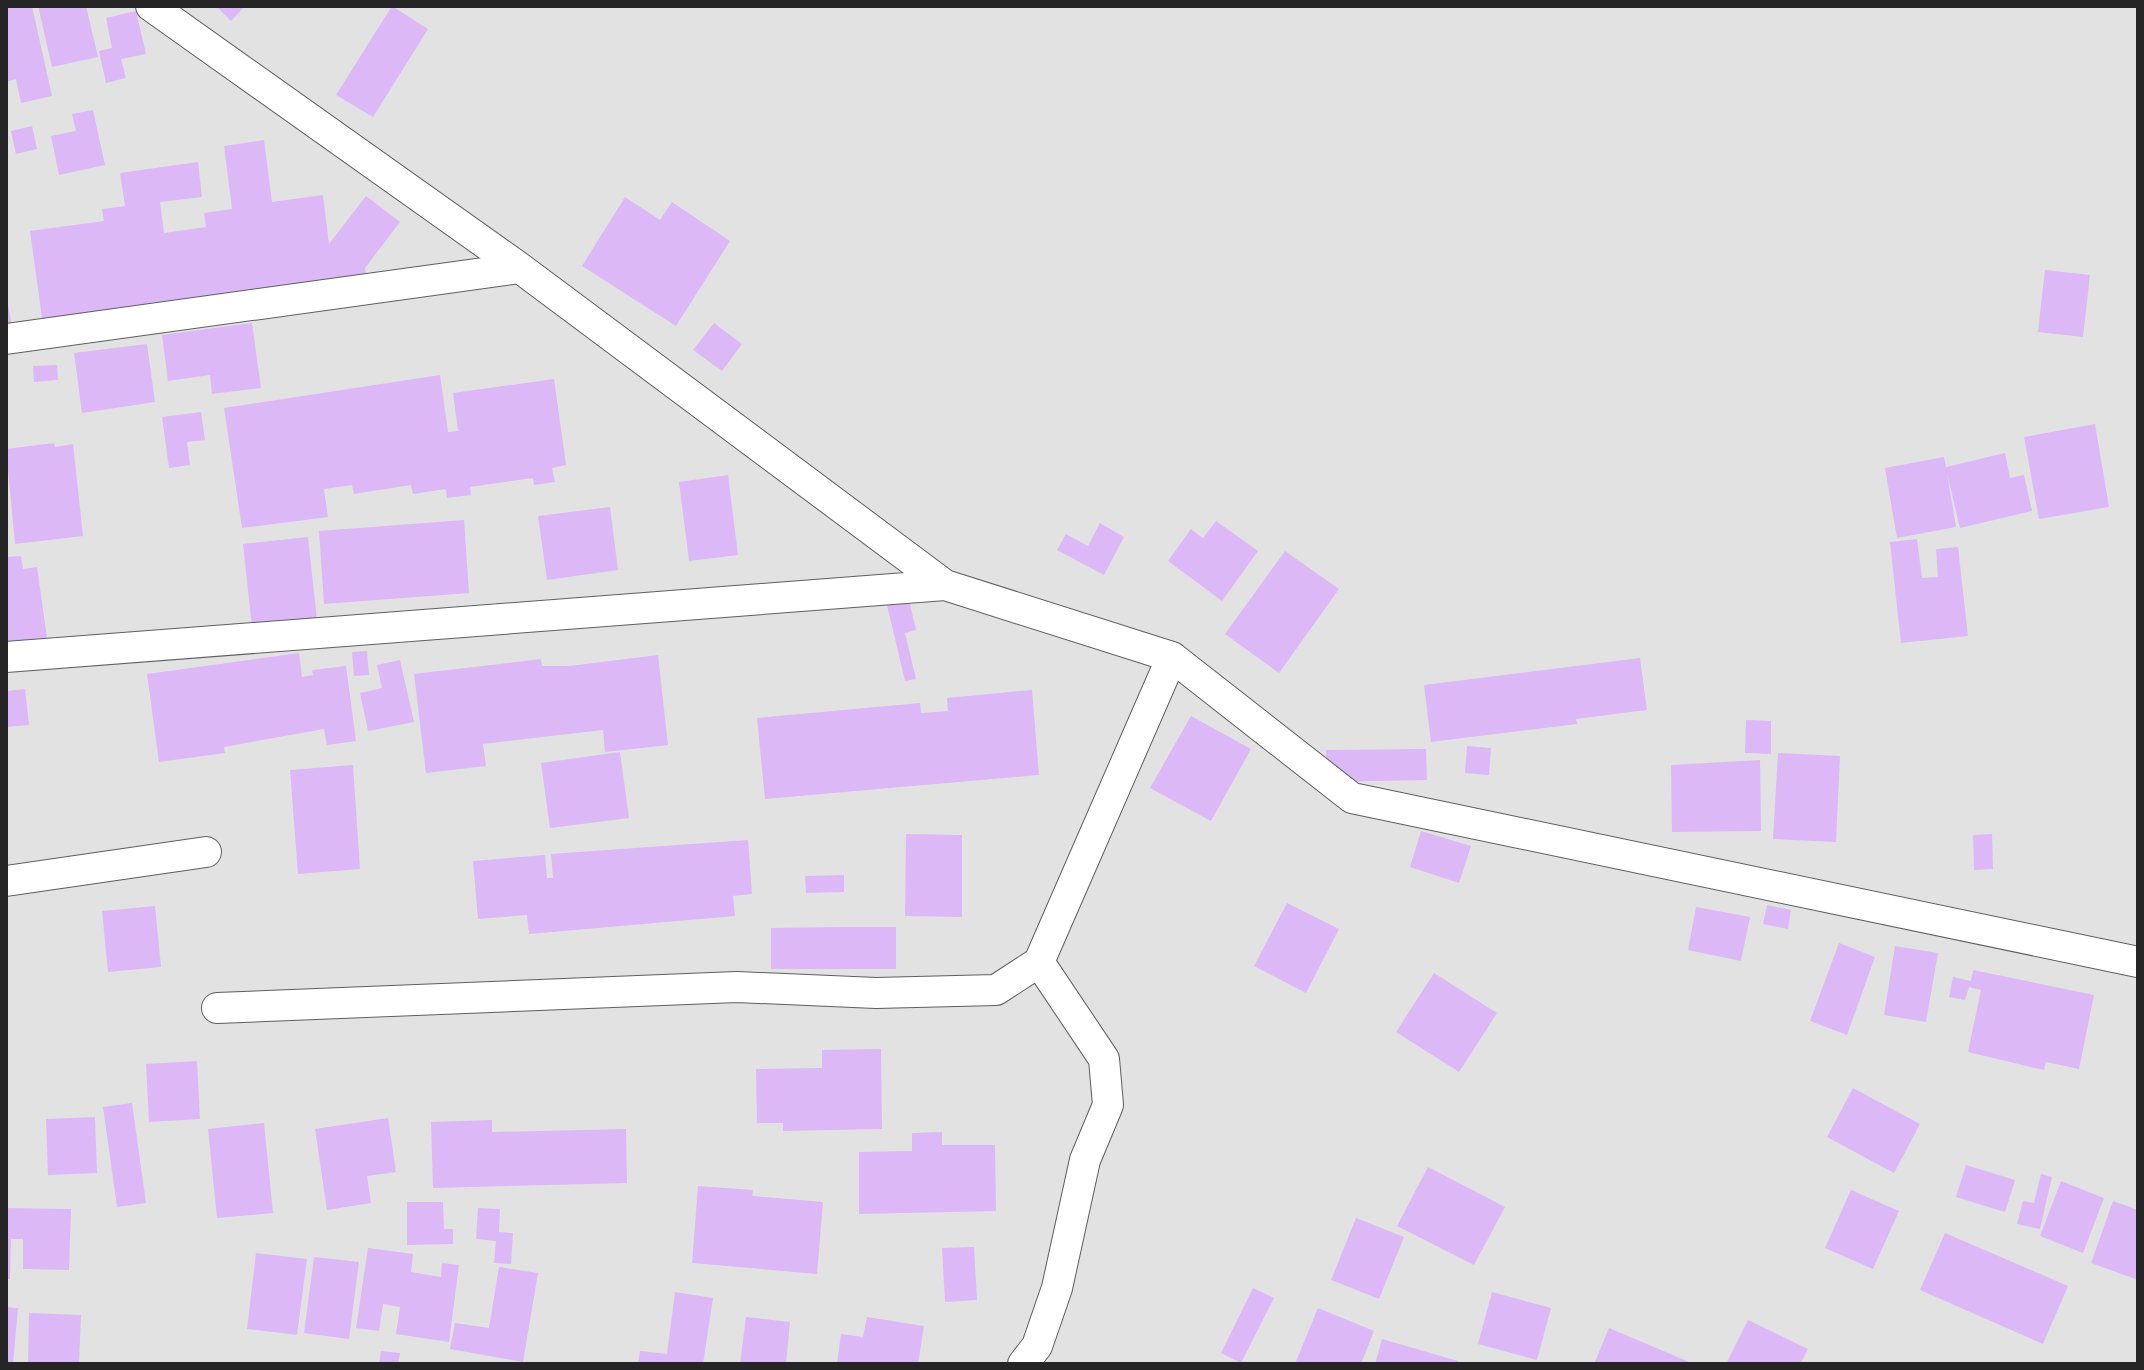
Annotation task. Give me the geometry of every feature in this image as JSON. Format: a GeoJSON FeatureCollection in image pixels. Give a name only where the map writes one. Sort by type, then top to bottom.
{"type":"FeatureCollection","features":[{"type":"Feature","properties":{"kind":"street"},"geometry":{"type":"LineString","coordinates":[[151,6],[520,268],[945,585],[1172,657],[1352,798],[2138,962]]}},
{"type":"Feature","properties":{"kind":"street"},"geometry":{"type":"LineString","coordinates":[[6,339],[520,268]]}},
{"type":"Feature","properties":{"kind":"street"},"geometry":{"type":"LineString","coordinates":[[6,657],[945,585]]}},
{"type":"Feature","properties":{"kind":"street"},"geometry":{"type":"LineString","coordinates":[[217,1008],[737,987],[876,993],[996,990],[1039,962],[1172,657]]}},
{"type":"Feature","properties":{"kind":"street"},"geometry":{"type":"LineString","coordinates":[[6,881],[206,852]]}},
{"type":"Feature","properties":{"kind":"street"},"geometry":{"type":"LineString","coordinates":[[1023,1364],[1037,1346],[1057,1288],[1085,1160],[1108,1105],[1104,1059],[1039,962]]}},
{"type":"Feature","properties":{"kind":"building"},"geometry":{"type":"Polygon","coordinates":[[[6,6],[32,6],[52,96],[21,103],[16,79],[6,82],[6,6]]]}},
{"type":"Feature","properties":{"kind":"building"},"geometry":{"type":"Polygon","coordinates":[[[38,6],[86,6],[98,57],[52,67],[38,6]]]}},
{"type":"Feature","properties":{"kind":"building"},"geometry":{"type":"Polygon","coordinates":[[[216,6],[245,6],[231,21],[216,6]]]}},
{"type":"Feature","properties":{"kind":"building"},"geometry":{"type":"Polygon","coordinates":[[[392,6],[428,29],[373,117],[336,95],[392,6]]]}},
{"type":"Feature","properties":{"kind":"building"},"geometry":{"type":"Polygon","coordinates":[[[136,11],[146,54],[121,59],[126,78],[106,83],[99,51],[112,48],[106,18],[136,11]]]}},
{"type":"Feature","properties":{"kind":"building"},"geometry":{"type":"Polygon","coordinates":[[[93,110],[105,165],[59,175],[51,136],[76,131],[72,114],[93,110]]]}},
{"type":"Feature","properties":{"kind":"building"},"geometry":{"type":"Polygon","coordinates":[[[32,126],[37,149],[16,154],[11,131],[32,126]]]}},
{"type":"Feature","properties":{"kind":"building"},"geometry":{"type":"Polygon","coordinates":[[[264,140],[272,202],[323,195],[329,244],[366,196],[400,222],[365,268],[367,283],[43,325],[30,231],[104,221],[102,209],[125,206],[120,173],[198,162],[202,197],[160,202],[164,233],[206,227],[204,213],[232,209],[224,146],[264,140]]]}},
{"type":"Feature","properties":{"kind":"building"},"geometry":{"type":"Polygon","coordinates":[[[625,197],[660,220],[672,202],[730,241],[676,326],[582,266],[625,197]]]}},
{"type":"Feature","properties":{"kind":"building"},"geometry":{"type":"Polygon","coordinates":[[[2045,270],[2090,275],[2083,337],[2038,332],[2045,270]]]}},
{"type":"Feature","properties":{"kind":"building"},"geometry":{"type":"Polygon","coordinates":[[[6,293],[13,332],[6,332],[6,293]]]}},
{"type":"Feature","properties":{"kind":"building"},"geometry":{"type":"Polygon","coordinates":[[[252,323],[261,388],[212,394],[210,375],[168,381],[162,335],[252,323]]]}},
{"type":"Feature","properties":{"kind":"building"},"geometry":{"type":"Polygon","coordinates":[[[714,323],[742,344],[722,371],[693,350],[714,323]]]}},
{"type":"Feature","properties":{"kind":"building"},"geometry":{"type":"Polygon","coordinates":[[[147,344],[155,402],[82,413],[74,353],[147,344]]]}},
{"type":"Feature","properties":{"kind":"building"},"geometry":{"type":"Polygon","coordinates":[[[57,365],[58,380],[34,382],[33,366],[57,365]]]}},
{"type":"Feature","properties":{"kind":"building"},"geometry":{"type":"Polygon","coordinates":[[[440,375],[448,432],[458,431],[453,393],[554,379],[566,465],[552,468],[555,482],[534,485],[533,478],[470,487],[471,495],[447,498],[446,489],[413,494],[411,485],[354,494],[352,485],[324,489],[328,517],[242,528],[224,408],[440,375]]]}},
{"type":"Feature","properties":{"kind":"building"},"geometry":{"type":"Polygon","coordinates":[[[201,412],[205,440],[187,442],[190,465],[169,468],[162,417],[201,412]]]}},
{"type":"Feature","properties":{"kind":"building"},"geometry":{"type":"Polygon","coordinates":[[[2095,424],[2109,507],[2039,519],[2024,437],[2095,424]]]}},
{"type":"Feature","properties":{"kind":"building"},"geometry":{"type":"Polygon","coordinates":[[[54,443],[55,447],[73,444],[83,536],[15,544],[6,449],[54,443]]]}},
{"type":"Feature","properties":{"kind":"building"},"geometry":{"type":"Polygon","coordinates":[[[2005,453],[2010,478],[2024,475],[2032,511],[1960,528],[1947,473],[1956,527],[1897,538],[1885,468],[1944,457],[1946,467],[2005,453]]]}},
{"type":"Feature","properties":{"kind":"building"},"geometry":{"type":"Polygon","coordinates":[[[728,475],[738,555],[689,561],[679,482],[728,475]]]}},
{"type":"Feature","properties":{"kind":"building"},"geometry":{"type":"Polygon","coordinates":[[[610,507],[618,570],[547,580],[538,516],[610,507]]]}},
{"type":"Feature","properties":{"kind":"building"},"geometry":{"type":"Polygon","coordinates":[[[464,520],[469,593],[324,604],[319,531],[464,520]]]}},
{"type":"Feature","properties":{"kind":"building"},"geometry":{"type":"Polygon","coordinates":[[[1216,521],[1258,551],[1222,601],[1168,561],[1191,529],[1203,538],[1216,521]]]}},
{"type":"Feature","properties":{"kind":"building"},"geometry":{"type":"Polygon","coordinates":[[[1100,523],[1124,537],[1104,575],[1057,550],[1066,534],[1088,546],[1100,523]]]}},
{"type":"Feature","properties":{"kind":"building"},"geometry":{"type":"Polygon","coordinates":[[[308,537],[318,629],[253,636],[243,544],[308,537]]]}},
{"type":"Feature","properties":{"kind":"building"},"geometry":{"type":"Polygon","coordinates":[[[1917,539],[1922,578],[1938,577],[1936,549],[1958,547],[1968,636],[1901,643],[1890,542],[1917,539]]]}},
{"type":"Feature","properties":{"kind":"building"},"geometry":{"type":"Polygon","coordinates":[[[1285,551],[1339,589],[1279,673],[1225,634],[1285,551]]]}},
{"type":"Feature","properties":{"kind":"building"},"geometry":{"type":"Polygon","coordinates":[[[21,556],[23,569],[37,567],[47,638],[6,644],[6,557],[21,556]]]}},
{"type":"Feature","properties":{"kind":"building"},"geometry":{"type":"Polygon","coordinates":[[[909,600],[916,630],[905,633],[916,679],[905,681],[887,605],[909,600]]]}},
{"type":"Feature","properties":{"kind":"building"},"geometry":{"type":"Polygon","coordinates":[[[367,651],[369,675],[354,676],[352,652],[367,651]]]}},
{"type":"Feature","properties":{"kind":"building"},"geometry":{"type":"Polygon","coordinates":[[[299,653],[302,677],[313,675],[312,670],[346,666],[356,741],[327,745],[324,729],[224,747],[225,753],[159,762],[147,674],[299,653]]]}},
{"type":"Feature","properties":{"kind":"building"},"geometry":{"type":"Polygon","coordinates":[[[658,655],[668,745],[605,752],[603,730],[483,744],[486,766],[426,773],[414,674],[541,659],[542,666],[569,666],[658,655]]]}},
{"type":"Feature","properties":{"kind":"building"},"geometry":{"type":"Polygon","coordinates":[[[1640,658],[1647,710],[1576,719],[1577,724],[1431,742],[1424,685],[1640,658]]]}},
{"type":"Feature","properties":{"kind":"building"},"geometry":{"type":"Polygon","coordinates":[[[400,660],[414,722],[368,731],[360,693],[382,688],[377,665],[400,660]]]}},
{"type":"Feature","properties":{"kind":"building"},"geometry":{"type":"Polygon","coordinates":[[[25,689],[29,725],[6,727],[6,691],[25,689]]]}},
{"type":"Feature","properties":{"kind":"building"},"geometry":{"type":"Polygon","coordinates":[[[1032,690],[1039,775],[765,799],[757,718],[920,703],[921,713],[948,711],[947,698],[1032,690]]]}},
{"type":"Feature","properties":{"kind":"building"},"geometry":{"type":"Polygon","coordinates":[[[1191,716],[1251,749],[1211,821],[1150,788],[1191,716]]]}},
{"type":"Feature","properties":{"kind":"building"},"geometry":{"type":"Polygon","coordinates":[[[1746,720],[1771,721],[1771,754],[1745,753],[1746,720]]]}},
{"type":"Feature","properties":{"kind":"building"},"geometry":{"type":"Polygon","coordinates":[[[1467,746],[1491,748],[1489,775],[1465,773],[1467,746]]]}},
{"type":"Feature","properties":{"kind":"building"},"geometry":{"type":"Polygon","coordinates":[[[1426,749],[1427,780],[1327,782],[1326,750],[1426,749]]]}},
{"type":"Feature","properties":{"kind":"building"},"geometry":{"type":"Polygon","coordinates":[[[620,752],[629,818],[550,828],[541,763],[620,752]]]}},
{"type":"Feature","properties":{"kind":"building"},"geometry":{"type":"Polygon","coordinates":[[[1778,753],[1840,756],[1836,842],[1773,839],[1778,753]]]}},
{"type":"Feature","properties":{"kind":"building"},"geometry":{"type":"Polygon","coordinates":[[[1760,760],[1761,831],[1672,832],[1671,765],[1760,760]]]}},
{"type":"Feature","properties":{"kind":"building"},"geometry":{"type":"Polygon","coordinates":[[[353,765],[360,869],[298,874],[290,770],[353,765]]]}},
{"type":"Feature","properties":{"kind":"building"},"geometry":{"type":"Polygon","coordinates":[[[1421,831],[1471,846],[1459,883],[1410,867],[1421,831]]]}},
{"type":"Feature","properties":{"kind":"building"},"geometry":{"type":"Polygon","coordinates":[[[906,834],[962,835],[962,917],[905,916],[906,834]]]}},
{"type":"Feature","properties":{"kind":"building"},"geometry":{"type":"Polygon","coordinates":[[[1992,834],[1993,869],[1974,870],[1973,835],[1992,834]]]}},
{"type":"Feature","properties":{"kind":"building"},"geometry":{"type":"Polygon","coordinates":[[[748,840],[752,894],[733,896],[735,916],[529,934],[527,915],[478,919],[473,861],[545,855],[547,878],[553,878],[551,854],[748,840]]]}},
{"type":"Feature","properties":{"kind":"building"},"geometry":{"type":"Polygon","coordinates":[[[844,875],[844,892],[806,893],[805,876],[844,875]]]}},
{"type":"Feature","properties":{"kind":"building"},"geometry":{"type":"Polygon","coordinates":[[[1287,903],[1339,929],[1306,993],[1254,966],[1287,903]]]}},
{"type":"Feature","properties":{"kind":"building"},"geometry":{"type":"Polygon","coordinates":[[[1767,905],[1791,910],[1788,929],[1763,924],[1767,905]]]}},
{"type":"Feature","properties":{"kind":"building"},"geometry":{"type":"Polygon","coordinates":[[[155,906],[161,967],[108,972],[102,911],[155,906]]]}},
{"type":"Feature","properties":{"kind":"building"},"geometry":{"type":"Polygon","coordinates":[[[1696,907],[1750,917],[1741,961],[1688,950],[1696,907]]]}},
{"type":"Feature","properties":{"kind":"building"},"geometry":{"type":"Polygon","coordinates":[[[896,927],[896,969],[771,969],[771,928],[896,927]]]}},
{"type":"Feature","properties":{"kind":"building"},"geometry":{"type":"Polygon","coordinates":[[[1839,943],[1875,957],[1847,1035],[1810,1021],[1839,943]]]}},
{"type":"Feature","properties":{"kind":"building"},"geometry":{"type":"Polygon","coordinates":[[[1895,946],[1938,953],[1926,1022],[1884,1015],[1895,946]]]}},
{"type":"Feature","properties":{"kind":"building"},"geometry":{"type":"Polygon","coordinates":[[[1973,970],[2094,995],[2079,1069],[2046,1062],[2044,1070],[1968,1052],[1981,990],[1969,987],[1965,1000],[1949,997],[1953,977],[1971,981],[1973,970]]]}},
{"type":"Feature","properties":{"kind":"building"},"geometry":{"type":"Polygon","coordinates":[[[1434,973],[1497,1013],[1459,1072],[1396,1032],[1434,973]]]}},
{"type":"Feature","properties":{"kind":"building"},"geometry":{"type":"Polygon","coordinates":[[[881,1049],[882,1129],[783,1131],[783,1123],[757,1123],[756,1069],[822,1068],[822,1050],[881,1049]]]}},
{"type":"Feature","properties":{"kind":"building"},"geometry":{"type":"Polygon","coordinates":[[[197,1061],[200,1119],[149,1122],[146,1064],[197,1061]]]}},
{"type":"Feature","properties":{"kind":"building"},"geometry":{"type":"Polygon","coordinates":[[[1853,1088],[1920,1124],[1894,1173],[1827,1137],[1853,1088]]]}},
{"type":"Feature","properties":{"kind":"building"},"geometry":{"type":"Polygon","coordinates":[[[132,1103],[146,1203],[117,1207],[103,1107],[132,1103]]]}},
{"type":"Feature","properties":{"kind":"building"},"geometry":{"type":"Polygon","coordinates":[[[95,1117],[97,1173],[48,1175],[46,1119],[95,1117]]]}},
{"type":"Feature","properties":{"kind":"building"},"geometry":{"type":"Polygon","coordinates":[[[388,1118],[396,1172],[367,1176],[371,1203],[327,1210],[315,1129],[388,1118]]]}},
{"type":"Feature","properties":{"kind":"building"},"geometry":{"type":"Polygon","coordinates":[[[492,1120],[492,1132],[626,1129],[627,1183],[433,1188],[431,1122],[492,1120]]]}},
{"type":"Feature","properties":{"kind":"building"},"geometry":{"type":"Polygon","coordinates":[[[264,1123],[273,1213],[217,1218],[208,1129],[264,1123]]]}},
{"type":"Feature","properties":{"kind":"building"},"geometry":{"type":"Polygon","coordinates":[[[942,1132],[942,1145],[995,1145],[996,1211],[859,1214],[859,1152],[912,1151],[912,1133],[942,1132]]]}},
{"type":"Feature","properties":{"kind":"building"},"geometry":{"type":"Polygon","coordinates":[[[1966,1165],[2015,1180],[2005,1212],[1956,1197],[1966,1165]]]}},
{"type":"Feature","properties":{"kind":"building"},"geometry":{"type":"Polygon","coordinates":[[[1428,1167],[1505,1207],[1474,1265],[1397,1226],[1428,1167]]]}},
{"type":"Feature","properties":{"kind":"building"},"geometry":{"type":"Polygon","coordinates":[[[2041,1174],[2052,1177],[2040,1229],[2017,1224],[2023,1201],[2034,1203],[2041,1174]]]}},
{"type":"Feature","properties":{"kind":"building"},"geometry":{"type":"Polygon","coordinates":[[[2061,1181],[2104,1198],[2083,1253],[2040,1236],[2061,1181]]]}},
{"type":"Feature","properties":{"kind":"building"},"geometry":{"type":"Polygon","coordinates":[[[698,1186],[753,1190],[752,1196],[823,1202],[817,1274],[692,1263],[698,1186]]]}},
{"type":"Feature","properties":{"kind":"building"},"geometry":{"type":"Polygon","coordinates":[[[1851,1190],[1899,1211],[1873,1269],[1825,1248],[1851,1190]]]}},
{"type":"Feature","properties":{"kind":"building"},"geometry":{"type":"Polygon","coordinates":[[[2113,1201],[2138,1210],[2138,1280],[2091,1263],[2113,1201]]]}},
{"type":"Feature","properties":{"kind":"building"},"geometry":{"type":"Polygon","coordinates":[[[407,1202],[443,1202],[444,1229],[453,1229],[453,1244],[407,1245],[407,1202]]]}},
{"type":"Feature","properties":{"kind":"building"},"geometry":{"type":"Polygon","coordinates":[[[6,1208],[71,1209],[69,1270],[23,1269],[23,1239],[11,1239],[10,1279],[6,1279],[6,1208]]]}},
{"type":"Feature","properties":{"kind":"building"},"geometry":{"type":"Polygon","coordinates":[[[478,1208],[500,1209],[499,1232],[513,1233],[511,1264],[494,1263],[496,1241],[476,1239],[478,1208]]]}},
{"type":"Feature","properties":{"kind":"building"},"geometry":{"type":"Polygon","coordinates":[[[1356,1218],[1404,1237],[1379,1299],[1331,1280],[1356,1218]]]}},
{"type":"Feature","properties":{"kind":"building"},"geometry":{"type":"Polygon","coordinates":[[[1945,1233],[2068,1286],[2043,1344],[1920,1290],[1945,1233]]]}},
{"type":"Feature","properties":{"kind":"building"},"geometry":{"type":"Polygon","coordinates":[[[974,1247],[977,1300],[945,1302],[942,1248],[974,1247]]]}},
{"type":"Feature","properties":{"kind":"building"},"geometry":{"type":"Polygon","coordinates":[[[368,1248],[413,1254],[411,1272],[441,1277],[442,1263],[459,1265],[449,1342],[396,1334],[400,1307],[383,1304],[379,1331],[356,1328],[368,1248]]]}},
{"type":"Feature","properties":{"kind":"building"},"geometry":{"type":"Polygon","coordinates":[[[256,1253],[307,1259],[297,1335],[247,1329],[256,1253]]]}},
{"type":"Feature","properties":{"kind":"building"},"geometry":{"type":"Polygon","coordinates":[[[314,1257],[359,1262],[349,1339],[304,1333],[314,1257]]]}},
{"type":"Feature","properties":{"kind":"building"},"geometry":{"type":"Polygon","coordinates":[[[499,1267],[538,1273],[523,1362],[450,1349],[455,1323],[489,1328],[499,1267]]]}},
{"type":"Feature","properties":{"kind":"building"},"geometry":{"type":"Polygon","coordinates":[[[1253,1288],[1274,1298],[1241,1363],[1221,1353],[1253,1288]]]}},
{"type":"Feature","properties":{"kind":"building"},"geometry":{"type":"Polygon","coordinates":[[[675,1292],[713,1298],[703,1364],[638,1364],[640,1351],[667,1354],[675,1292]]]}},
{"type":"Feature","properties":{"kind":"building"},"geometry":{"type":"Polygon","coordinates":[[[1492,1292],[1551,1308],[1537,1360],[1478,1344],[1492,1292]]]}},
{"type":"Feature","properties":{"kind":"building"},"geometry":{"type":"Polygon","coordinates":[[[6,1307],[18,1308],[13,1364],[6,1364],[6,1307]]]}},
{"type":"Feature","properties":{"kind":"building"},"geometry":{"type":"Polygon","coordinates":[[[1318,1308],[1374,1331],[1361,1364],[1295,1364],[1318,1308]]]}},
{"type":"Feature","properties":{"kind":"building"},"geometry":{"type":"Polygon","coordinates":[[[29,1313],[81,1315],[79,1364],[28,1364],[29,1313]]]}},
{"type":"Feature","properties":{"kind":"building"},"geometry":{"type":"Polygon","coordinates":[[[746,1317],[790,1322],[786,1364],[740,1364],[746,1317]]]}},
{"type":"Feature","properties":{"kind":"building"},"geometry":{"type":"Polygon","coordinates":[[[867,1317],[924,1326],[918,1364],[837,1364],[841,1334],[863,1337],[867,1317]]]}},
{"type":"Feature","properties":{"kind":"building"},"geometry":{"type":"Polygon","coordinates":[[[1748,1320],[1808,1349],[1800,1364],[1726,1364],[1748,1320]]]}},
{"type":"Feature","properties":{"kind":"building"},"geometry":{"type":"Polygon","coordinates":[[[1609,1328],[1694,1364],[1594,1364],[1609,1328]]]}},
{"type":"Feature","properties":{"kind":"building"},"geometry":{"type":"Polygon","coordinates":[[[1382,1339],[1458,1361],[1458,1364],[1375,1364],[1382,1339]]]}},
{"type":"Feature","properties":{"kind":"building"},"geometry":{"type":"Polygon","coordinates":[[[381,1351],[400,1353],[398,1364],[379,1364],[381,1351]]]}}]}
